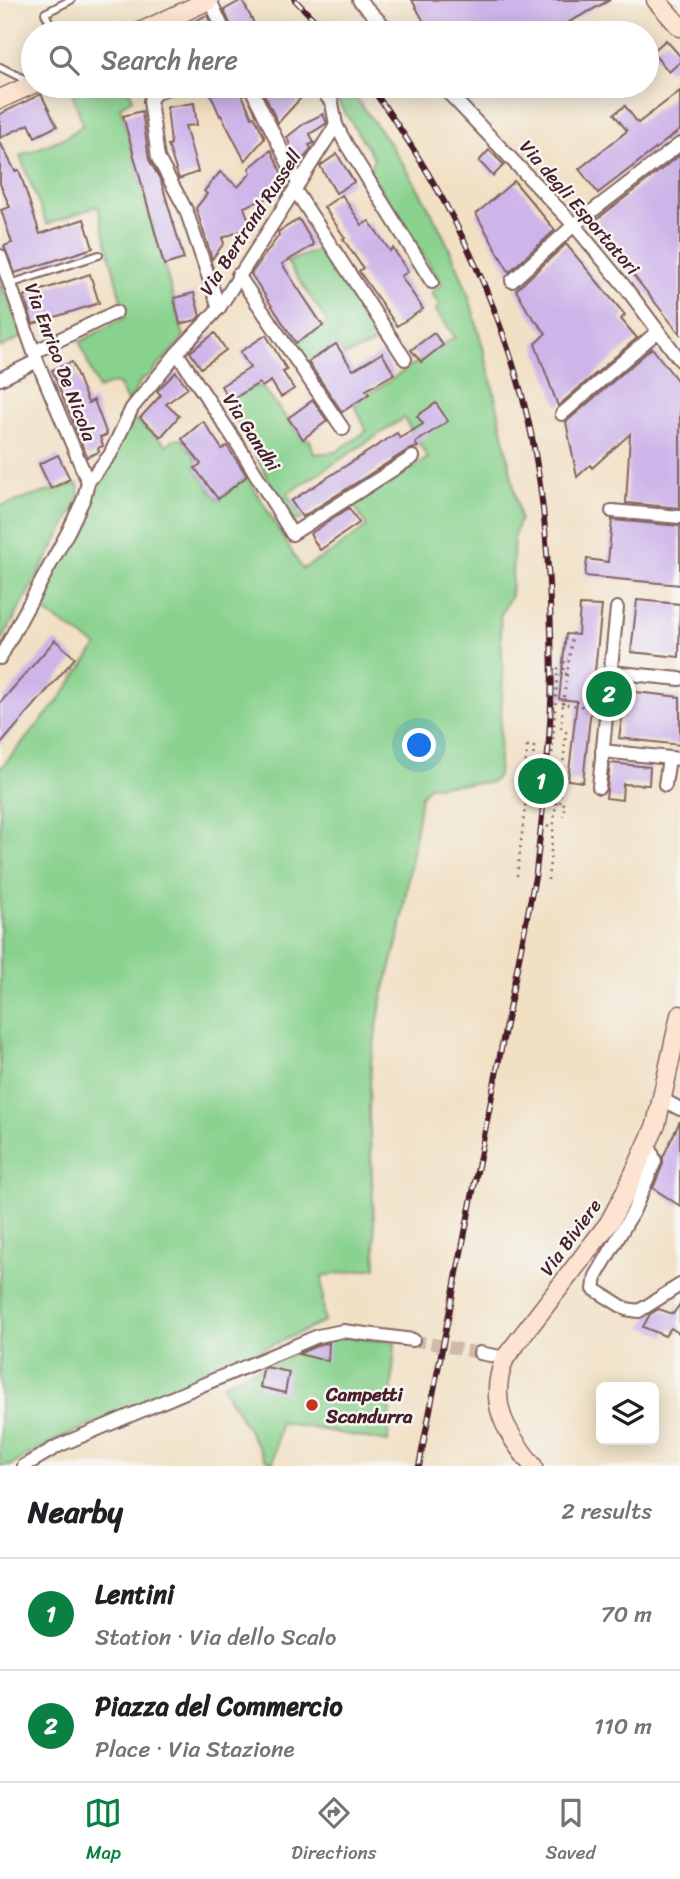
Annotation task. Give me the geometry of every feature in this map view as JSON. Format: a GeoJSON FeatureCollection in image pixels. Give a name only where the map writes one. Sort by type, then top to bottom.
{"type":"FeatureCollection","features":[{"type":"Feature","properties":{"kind":"main road"},"geometry":{"type":"LineString","coordinates":[[164,21],[209,0]]}},
{"type":"Feature","properties":{"kind":"main road"},"geometry":{"type":"LineString","coordinates":[[656,0],[680,27]]}},
{"type":"Feature","properties":{"kind":"main road"},"geometry":{"type":"LineString","coordinates":[[0,99],[21,89]]}},
{"type":"Feature","properties":{"kind":"main road","name":"Via Biviere"},"geometry":{"type":"LineString","coordinates":[[533,1466],[510,1438],[501,1415],[496,1393],[499,1375],[505,1358],[609,1223],[649,1145],[680,1015]]}},
{"type":"Feature","properties":{"kind":"street"},"geometry":{"type":"LineString","coordinates":[[209,0],[219,21]]}},
{"type":"Feature","properties":{"kind":"street"},"geometry":{"type":"LineString","coordinates":[[359,0],[379,21]]}},
{"type":"Feature","properties":{"kind":"street"},"geometry":{"type":"LineString","coordinates":[[152,98],[158,158],[186,210],[219,308]]}},
{"type":"Feature","properties":{"kind":"street"},"geometry":{"type":"LineString","coordinates":[[256,98],[297,187],[405,359]]}},
{"type":"Feature","properties":{"kind":"street"},"geometry":{"type":"LineString","coordinates":[[328,98],[332,103],[336,125],[346,145],[432,282]]}},
{"type":"Feature","properties":{"kind":"street","name":"Via degli Esportatori"},"geometry":{"type":"LineString","coordinates":[[453,98],[574,225],[680,360]]}},
{"type":"Feature","properties":{"kind":"street","name":"Via Bertrand Russell"},"geometry":{"type":"LineString","coordinates":[[0,658],[69,530],[84,498],[88,482],[110,455],[132,408],[177,353],[219,308],[336,125]]}},
{"type":"Feature","properties":{"kind":"street"},"geometry":{"type":"LineString","coordinates":[[512,281],[574,225],[680,144]]}},
{"type":"Feature","properties":{"kind":"street","name":"Via Enrico De Nicola"},"geometry":{"type":"LineString","coordinates":[[0,256],[36,357],[88,482]]}},
{"type":"Feature","properties":{"kind":"street"},"geometry":{"type":"LineString","coordinates":[[238,275],[343,429]]}},
{"type":"Feature","properties":{"kind":"street"},"geometry":{"type":"LineString","coordinates":[[0,379],[116,312]]}},
{"type":"Feature","properties":{"kind":"street"},"geometry":{"type":"LineString","coordinates":[[562,414],[658,331]]}},
{"type":"Feature","properties":{"kind":"street","name":"Via Gandhi"},"geometry":{"type":"LineString","coordinates":[[177,353],[240,448],[292,534],[413,457]]}},
{"type":"Feature","properties":{"kind":"street"},"geometry":{"type":"LineString","coordinates":[[612,511],[680,517]]}},
{"type":"Feature","properties":{"kind":"street"},"geometry":{"type":"LineString","coordinates":[[599,787],[608,752],[607,709],[617,608]]}},
{"type":"Feature","properties":{"kind":"street"},"geometry":{"type":"LineString","coordinates":[[610,672],[680,679]]}},
{"type":"Feature","properties":{"kind":"street"},"geometry":{"type":"LineString","coordinates":[[608,752],[675,758],[665,785]]}},
{"type":"Feature","properties":{"kind":"street"},"geometry":{"type":"LineString","coordinates":[[662,1099],[680,1109]]}},
{"type":"Feature","properties":{"kind":"street"},"geometry":{"type":"LineString","coordinates":[[649,1145],[655,1161],[633,1213],[596,1276],[594,1289],[626,1309],[639,1311],[680,1285]]}},
{"type":"Feature","properties":{"kind":"street"},"geometry":{"type":"LineString","coordinates":[[24,1466],[58,1446],[318,1336],[343,1331],[413,1340]]}},
{"type":"Feature","properties":{"kind":"street"},"geometry":{"type":"LineString","coordinates":[[480,1353],[505,1358]]}},
{"type":"Feature","properties":{"kind":"lane"},"geometry":{"type":"LineString","coordinates":[[49,21],[45,13],[71,0]]}},
{"type":"Feature","properties":{"kind":"lane"},"geometry":{"type":"LineString","coordinates":[[0,67],[21,78]]}},
{"type":"Feature","properties":{"kind":"lane"},"geometry":{"type":"LineString","coordinates":[[10,284],[99,255]]}},
{"type":"Feature","properties":{"kind":"path"},"geometry":{"type":"LineString","coordinates":[[548,880],[566,732],[561,727],[565,659],[569,660],[573,630]]}},
{"type":"Feature","properties":{"kind":"path"},"geometry":{"type":"LineString","coordinates":[[563,816],[565,804],[549,802],[558,666],[573,670]]}},
{"type":"Feature","properties":{"kind":"path"},"geometry":{"type":"LineString","coordinates":[[563,704],[607,709]]}},
{"type":"Feature","properties":{"kind":"path"},"geometry":{"type":"LineString","coordinates":[[517,876],[526,799],[523,799],[529,765],[534,746],[527,746],[529,765],[530,800],[526,799]]}},
{"type":"Feature","properties":{"kind":"path"},"geometry":{"type":"LineString","coordinates":[[527,790],[529,765]]}},
{"type":"Feature","properties":{"kind":"green space"},"geometry":{"type":"Polygon","coordinates":[[[74,98],[133,98],[120,106],[184,337],[150,375],[141,380],[128,404],[119,385],[114,383],[98,389],[80,342],[125,317],[98,206],[47,224],[20,156],[66,137],[83,125],[74,98]]]}},
{"type":"Feature","properties":{"kind":"green space"},"geometry":{"type":"Polygon","coordinates":[[[336,98],[355,98],[381,132],[415,183],[456,264],[467,291],[492,382],[520,519],[514,536],[511,595],[500,616],[503,674],[498,776],[492,782],[429,786],[421,796],[400,932],[381,1003],[371,1062],[369,1112],[376,1268],[322,1276],[324,1322],[54,1441],[10,1466],[0,1466],[0,769],[59,700],[97,646],[35,606],[95,483],[108,468],[131,417],[167,445],[174,439],[182,439],[197,460],[195,468],[218,499],[247,476],[302,569],[337,549],[367,527],[354,505],[428,458],[404,418],[287,494],[303,519],[295,521],[279,502],[230,401],[254,386],[262,387],[303,439],[310,440],[314,454],[336,452],[367,431],[354,404],[455,337],[435,310],[440,306],[431,293],[442,284],[369,171],[374,158],[336,98]]]}},
{"type":"Feature","properties":{"kind":"green space"},"geometry":{"type":"Polygon","coordinates":[[[324,248],[383,340],[344,356],[336,344],[307,363],[296,343],[328,323],[287,262],[324,248]]]}},
{"type":"Feature","properties":{"kind":"green space"},"geometry":{"type":"Polygon","coordinates":[[[0,279],[22,337],[0,348],[0,279]]]}},
{"type":"Feature","properties":{"kind":"green space"},"geometry":{"type":"Polygon","coordinates":[[[78,484],[79,496],[73,511],[0,644],[0,506],[78,484]]]}},
{"type":"Feature","properties":{"kind":"green space","name":"Campetti Scandurra"},"geometry":{"type":"Polygon","coordinates":[[[334,1336],[395,1342],[388,1442],[280,1422],[273,1463],[265,1459],[223,1387],[224,1383],[334,1336]]]}},
{"type":"Feature","properties":{"kind":"building"},"geometry":{"type":"Polygon","coordinates":[[[242,0],[253,21],[229,21],[224,10],[242,0]]]}},
{"type":"Feature","properties":{"kind":"building"},"geometry":{"type":"Polygon","coordinates":[[[412,0],[610,0],[571,21],[423,21],[412,0]]]}},
{"type":"Feature","properties":{"kind":"building"},"geometry":{"type":"Polygon","coordinates":[[[207,15],[210,21],[195,21],[207,15]]]}},
{"type":"Feature","properties":{"kind":"building"},"geometry":{"type":"Polygon","coordinates":[[[666,40],[680,56],[680,62],[669,72],[659,60],[659,46],[666,40]]]}},
{"type":"Feature","properties":{"kind":"building"},"geometry":{"type":"Polygon","coordinates":[[[680,91],[680,130],[598,193],[579,169],[627,131],[614,114],[625,106],[638,123],[680,91]]]}},
{"type":"Feature","properties":{"kind":"building"},"geometry":{"type":"Polygon","coordinates":[[[33,98],[43,98],[57,126],[35,137],[29,124],[0,138],[0,114],[33,98]]]}},
{"type":"Feature","properties":{"kind":"building"},"geometry":{"type":"Polygon","coordinates":[[[212,98],[243,98],[252,117],[254,116],[264,139],[245,161],[221,115],[212,98]]]}},
{"type":"Feature","properties":{"kind":"building"},"geometry":{"type":"Polygon","coordinates":[[[266,98],[301,98],[278,123],[266,98]]]}},
{"type":"Feature","properties":{"kind":"building"},"geometry":{"type":"Polygon","coordinates":[[[194,103],[197,125],[185,126],[198,172],[179,179],[168,145],[171,144],[167,107],[194,103]]]}},
{"type":"Feature","properties":{"kind":"building"},"geometry":{"type":"Polygon","coordinates":[[[142,111],[149,160],[161,181],[184,259],[164,265],[123,116],[142,111]]]}},
{"type":"Feature","properties":{"kind":"building"},"geometry":{"type":"Polygon","coordinates":[[[323,114],[327,123],[310,134],[314,143],[309,145],[311,148],[305,157],[296,160],[287,137],[306,122],[323,114]]]}},
{"type":"Feature","properties":{"kind":"building"},"geometry":{"type":"Polygon","coordinates":[[[0,142],[15,171],[19,170],[40,234],[84,219],[93,248],[15,273],[4,246],[12,243],[1,210],[10,207],[0,184],[0,142]]]}},
{"type":"Feature","properties":{"kind":"building"},"geometry":{"type":"Polygon","coordinates":[[[271,150],[287,185],[283,192],[244,207],[251,227],[222,238],[224,243],[212,259],[196,208],[207,194],[204,191],[220,172],[238,187],[251,173],[249,168],[271,150]]]}},
{"type":"Feature","properties":{"kind":"building"},"geometry":{"type":"Polygon","coordinates":[[[489,150],[504,165],[493,176],[479,161],[489,150]]]}},
{"type":"Feature","properties":{"kind":"building"},"geometry":{"type":"Polygon","coordinates":[[[337,154],[354,182],[336,193],[320,166],[337,154]]]}},
{"type":"Feature","properties":{"kind":"building"},"geometry":{"type":"Polygon","coordinates":[[[680,155],[680,334],[592,223],[680,155]]]}},
{"type":"Feature","properties":{"kind":"building"},"geometry":{"type":"Polygon","coordinates":[[[514,181],[555,230],[509,272],[476,214],[514,181]]]}},
{"type":"Feature","properties":{"kind":"building"},"geometry":{"type":"Polygon","coordinates":[[[342,195],[362,225],[369,221],[390,251],[393,248],[408,272],[401,276],[423,309],[397,326],[359,271],[363,268],[324,207],[342,195]]]}},
{"type":"Feature","properties":{"kind":"building"},"geometry":{"type":"Polygon","coordinates":[[[299,219],[314,245],[282,264],[323,326],[296,343],[251,274],[279,235],[278,232],[299,219]]]}},
{"type":"Feature","properties":{"kind":"building"},"geometry":{"type":"Polygon","coordinates":[[[566,244],[625,315],[621,319],[637,338],[558,406],[535,344],[546,333],[529,313],[516,290],[566,244]]]}},
{"type":"Feature","properties":{"kind":"building"},"geometry":{"type":"Polygon","coordinates":[[[90,274],[99,303],[33,324],[24,296],[90,274]]]}},
{"type":"Feature","properties":{"kind":"building"},"geometry":{"type":"Polygon","coordinates":[[[194,293],[200,316],[196,320],[180,324],[174,298],[194,293]]]}},
{"type":"Feature","properties":{"kind":"building"},"geometry":{"type":"Polygon","coordinates":[[[215,333],[226,350],[201,368],[190,352],[215,333]]]}},
{"type":"Feature","properties":{"kind":"building"},"geometry":{"type":"Polygon","coordinates":[[[434,333],[443,345],[421,362],[411,350],[434,333]]]}},
{"type":"Feature","properties":{"kind":"building"},"geometry":{"type":"Polygon","coordinates":[[[266,335],[287,370],[283,372],[294,389],[281,397],[271,381],[262,387],[259,383],[230,401],[221,386],[250,368],[240,352],[266,335]]]}},
{"type":"Feature","properties":{"kind":"building"},"geometry":{"type":"Polygon","coordinates":[[[336,344],[353,370],[382,353],[394,374],[366,390],[369,394],[342,412],[308,362],[336,344]]]}},
{"type":"Feature","properties":{"kind":"building"},"geometry":{"type":"Polygon","coordinates":[[[652,348],[680,384],[680,508],[626,503],[630,434],[592,468],[590,465],[577,477],[566,422],[652,348]]]}},
{"type":"Feature","properties":{"kind":"building"},"geometry":{"type":"Polygon","coordinates":[[[72,362],[88,403],[94,400],[107,435],[100,437],[103,446],[98,448],[99,452],[87,457],[52,370],[72,362]]]}},
{"type":"Feature","properties":{"kind":"building"},"geometry":{"type":"Polygon","coordinates":[[[176,372],[188,388],[166,404],[179,416],[161,437],[140,418],[161,395],[157,391],[176,372]]]}},
{"type":"Feature","properties":{"kind":"building"},"geometry":{"type":"Polygon","coordinates":[[[313,400],[327,421],[303,439],[288,418],[313,400]]]}},
{"type":"Feature","properties":{"kind":"building"},"geometry":{"type":"Polygon","coordinates":[[[436,403],[448,421],[415,443],[418,447],[408,450],[302,517],[291,501],[397,433],[400,438],[423,424],[417,416],[436,403]]]}},
{"type":"Feature","properties":{"kind":"building"},"geometry":{"type":"Polygon","coordinates":[[[203,421],[222,449],[227,446],[247,476],[218,499],[195,468],[201,464],[182,439],[203,421]]]}},
{"type":"Feature","properties":{"kind":"building"},"geometry":{"type":"Polygon","coordinates":[[[58,455],[70,479],[51,489],[39,464],[58,455]]]}},
{"type":"Feature","properties":{"kind":"building"},"geometry":{"type":"Polygon","coordinates":[[[349,508],[359,523],[320,550],[310,534],[349,508]]]}},
{"type":"Feature","properties":{"kind":"building"},"geometry":{"type":"Polygon","coordinates":[[[612,520],[680,526],[680,585],[585,576],[587,559],[608,562],[612,520]]]}},
{"type":"Feature","properties":{"kind":"building"},"geometry":{"type":"Polygon","coordinates":[[[637,600],[680,604],[679,657],[631,652],[637,600]]]}},
{"type":"Feature","properties":{"kind":"building"},"geometry":{"type":"Polygon","coordinates":[[[580,605],[602,606],[583,782],[568,780],[577,701],[559,699],[566,634],[578,635],[580,605]]]}},
{"type":"Feature","properties":{"kind":"building"},"geometry":{"type":"Polygon","coordinates":[[[55,640],[75,658],[0,745],[0,703],[55,640]]]}},
{"type":"Feature","properties":{"kind":"building"},"geometry":{"type":"Polygon","coordinates":[[[626,691],[680,697],[680,745],[619,738],[626,691]]]}},
{"type":"Feature","properties":{"kind":"building"},"geometry":{"type":"Polygon","coordinates":[[[610,763],[650,767],[649,785],[623,784],[622,800],[606,798],[610,763]]]}},
{"type":"Feature","properties":{"kind":"building"},"geometry":{"type":"Polygon","coordinates":[[[680,1121],[680,1206],[653,1188],[663,1164],[663,1157],[680,1121]]]}},
{"type":"Feature","properties":{"kind":"building"},"geometry":{"type":"Polygon","coordinates":[[[680,1304],[680,1334],[671,1328],[665,1336],[643,1327],[650,1314],[659,1309],[673,1314],[680,1304]]]}},
{"type":"Feature","properties":{"kind":"building"},"geometry":{"type":"Polygon","coordinates":[[[329,1343],[328,1361],[298,1354],[321,1344],[329,1343]]]}},
{"type":"Feature","properties":{"kind":"building"},"geometry":{"type":"Polygon","coordinates":[[[266,1367],[289,1372],[285,1393],[260,1387],[263,1369],[266,1367]]]}},
{"type":"Feature","properties":{"kind":"tunnel"},"geometry":{"type":"LineString","coordinates":[[413,1340],[480,1353]]}},
{"type":"Feature","properties":{"kind":"railway"},"geometry":{"type":"LineString","coordinates":[[295,0],[315,21]]}},
{"type":"Feature","properties":{"kind":"railway"},"geometry":{"type":"LineString","coordinates":[[379,98],[422,163],[466,244],[485,286],[516,374],[528,419],[540,487],[550,603],[552,666],[550,724],[536,872],[419,1466]]}},
{"type":"Feature","properties":{"kind":"place","name":"Piazza del Commercio"},"geometry":{"type":"Point","coordinates":[609,694]}},
{"type":"Feature","properties":{"kind":"place","name":"Lentini"},"geometry":{"type":"Point","coordinates":[541,781]}},
{"type":"Feature","properties":{"kind":"place","name":"Campetti Scandurra"},"geometry":{"type":"Point","coordinates":[312,1405]}}]}
